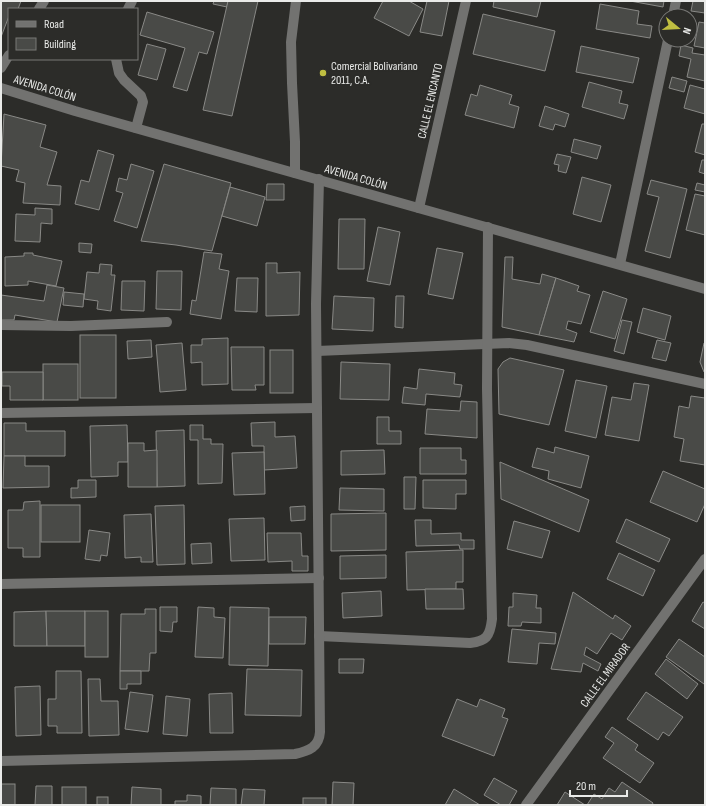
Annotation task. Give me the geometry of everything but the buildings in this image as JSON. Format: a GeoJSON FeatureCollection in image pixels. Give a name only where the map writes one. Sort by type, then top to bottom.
{"type":"FeatureCollection","features":[{"type":"Feature","properties":{"kind":"street"},"geometry":{"type":"LineString","coordinates":[[295,173],[291,42],[296,1]]}},
{"type":"Feature","properties":{"kind":"street","name":"CALLE EL ENCANTO"},"geometry":{"type":"LineString","coordinates":[[419,208],[466,1]]}},
{"type":"Feature","properties":{"kind":"street"},"geometry":{"type":"LineString","coordinates":[[620,264],[666,48]]}},
{"type":"Feature","properties":{"kind":"street"},"geometry":{"type":"LineString","coordinates":[[1,68],[8,57]]}},
{"type":"Feature","properties":{"kind":"street"},"geometry":{"type":"LineString","coordinates":[[116,60],[119,73],[124,80],[141,96],[143,102],[136,128]]}},
{"type":"Feature","properties":{"kind":"street","name":"AVENIDA COLÓN"},"geometry":{"type":"LineString","coordinates":[[1,88],[75,111],[705,289]]}},
{"type":"Feature","properties":{"kind":"street"},"geometry":{"type":"LineString","coordinates":[[1,761],[295,754],[307,752],[318,742],[320,737],[320,636],[316,304],[318,180]]}},
{"type":"Feature","properties":{"kind":"street"},"geometry":{"type":"LineString","coordinates":[[320,636],[470,643],[485,639],[489,634],[492,620],[487,389],[488,227]]}},
{"type":"Feature","properties":{"kind":"street"},"geometry":{"type":"LineString","coordinates":[[1,325],[71,326],[167,322]]}},
{"type":"Feature","properties":{"kind":"street"},"geometry":{"type":"LineString","coordinates":[[317,351],[509,343],[527,345],[705,384]]}},
{"type":"Feature","properties":{"kind":"street"},"geometry":{"type":"LineString","coordinates":[[1,413],[317,408]]}},
{"type":"Feature","properties":{"kind":"street","name":"CALLE EL MIRADOR"},"geometry":{"type":"LineString","coordinates":[[526,805],[705,559]]}},
{"type":"Feature","properties":{"kind":"street"},"geometry":{"type":"LineString","coordinates":[[1,584],[319,578]]}},
{"type":"Feature","properties":{"kind":"place","name":"Comercial Bolivariano 2011, C.A."},"geometry":{"type":"Point","coordinates":[323,73]}}]}
